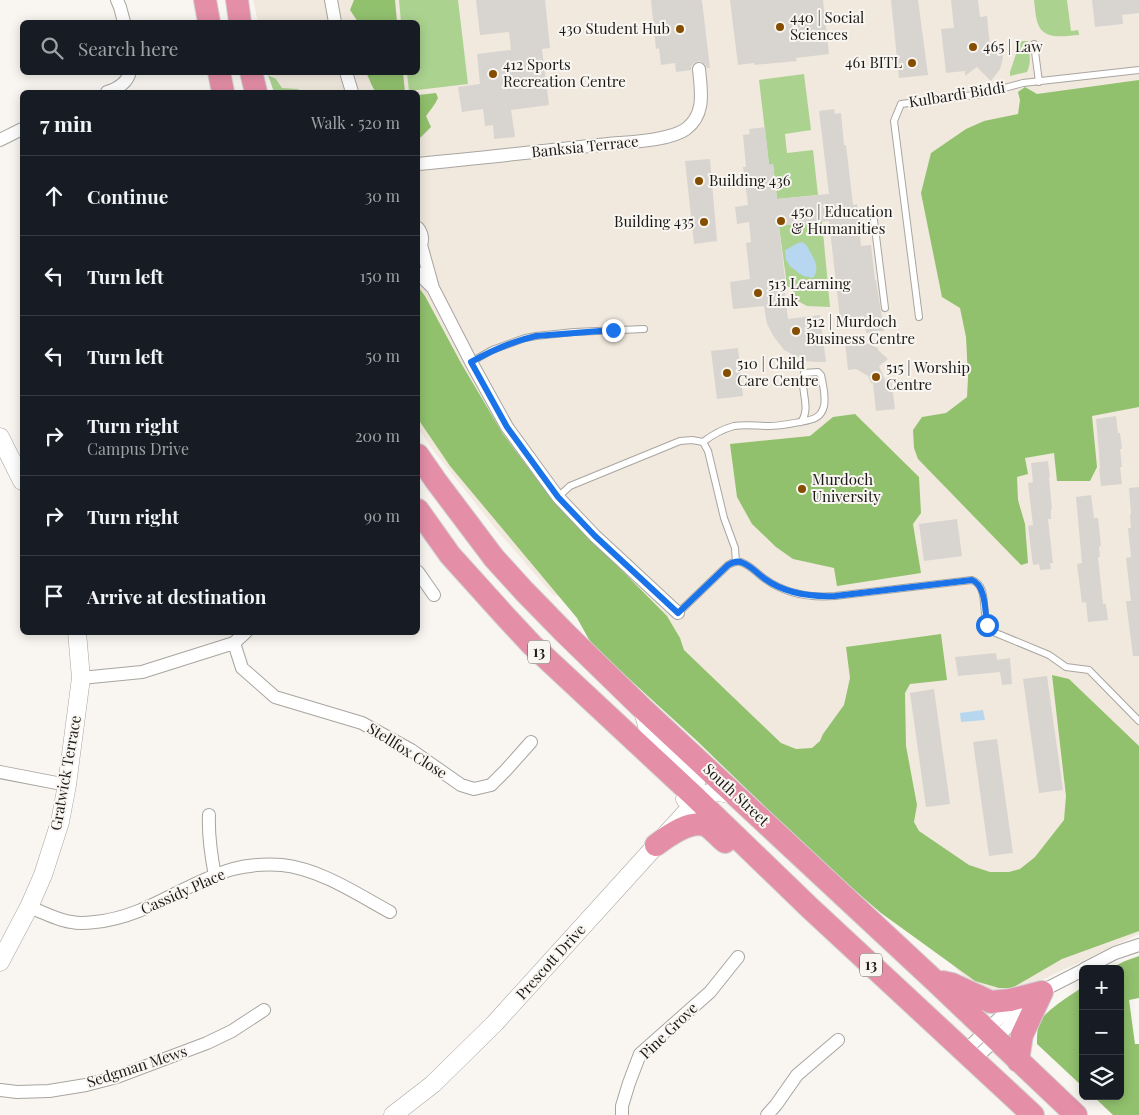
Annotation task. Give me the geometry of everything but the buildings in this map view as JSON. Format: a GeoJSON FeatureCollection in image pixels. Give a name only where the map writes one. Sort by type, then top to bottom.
{"type":"FeatureCollection","features":[{"type":"Feature","properties":{"kind":"highway"},"geometry":{"type":"LineString","coordinates":[[205,0],[209,20]]}},
{"type":"Feature","properties":{"kind":"highway"},"geometry":{"type":"LineString","coordinates":[[237,0],[240,20]]}},
{"type":"Feature","properties":{"kind":"highway"},"geometry":{"type":"LineString","coordinates":[[220,75],[223,90]]}},
{"type":"Feature","properties":{"kind":"highway"},"geometry":{"type":"LineString","coordinates":[[252,75],[256,90]]}},
{"type":"Feature","properties":{"kind":"highway","name":"South Street"},"geometry":{"type":"LineString","coordinates":[[420,458],[494,558],[531,598],[642,708],[1076,1115]]}},
{"type":"Feature","properties":{"kind":"highway","name":"South Street"},"geometry":{"type":"LineString","coordinates":[[420,513],[450,555],[532,645],[675,780],[684,801],[778,878],[1033,1115]]}},
{"type":"Feature","properties":{"kind":"highway"},"geometry":{"type":"LineString","coordinates":[[656,845],[672,833],[687,827],[695,825],[707,826],[759,873],[778,878]]}},
{"type":"Feature","properties":{"kind":"highway"},"geometry":{"type":"LineString","coordinates":[[935,981],[952,984],[990,1002],[1010,1000],[1042,992]]}},
{"type":"Feature","properties":{"kind":"highway"},"geometry":{"type":"LineString","coordinates":[[1018,1061],[1022,1035],[1042,992]]}},
{"type":"Feature","properties":{"kind":"street"},"geometry":{"type":"LineString","coordinates":[[117,0],[123,20]]}},
{"type":"Feature","properties":{"kind":"street"},"geometry":{"type":"LineString","coordinates":[[331,0],[335,20]]}},
{"type":"Feature","properties":{"kind":"street","name":"Banksia Terrace"},"geometry":{"type":"LineString","coordinates":[[420,164],[631,143],[672,136],[690,125],[701,104],[702,95],[699,69]]}},
{"type":"Feature","properties":{"kind":"street"},"geometry":{"type":"LineString","coordinates":[[112,90],[121,86],[129,75]]}},
{"type":"Feature","properties":{"kind":"street"},"geometry":{"type":"LineString","coordinates":[[347,75],[351,90]]}},
{"type":"Feature","properties":{"kind":"street"},"geometry":{"type":"LineString","coordinates":[[0,140],[20,130]]}},
{"type":"Feature","properties":{"kind":"street"},"geometry":{"type":"LineString","coordinates":[[420,232],[422,235],[420,248],[433,288],[507,427],[558,497],[595,536],[678,613]]}},
{"type":"Feature","properties":{"kind":"street"},"geometry":{"type":"LineString","coordinates":[[420,275],[433,288]]}},
{"type":"Feature","properties":{"kind":"street"},"geometry":{"type":"LineString","coordinates":[[0,437],[20,477]]}},
{"type":"Feature","properties":{"kind":"street"},"geometry":{"type":"LineString","coordinates":[[420,575],[434,595]]}},
{"type":"Feature","properties":{"kind":"street","name":"Gratwick Terrace"},"geometry":{"type":"LineString","coordinates":[[0,962],[29,907],[43,875],[60,822],[67,785],[81,678],[77,635]]}},
{"type":"Feature","properties":{"kind":"street"},"geometry":{"type":"LineString","coordinates":[[81,678],[142,672],[234,643],[243,635]]}},
{"type":"Feature","properties":{"kind":"street","name":"Stellfox Close"},"geometry":{"type":"LineString","coordinates":[[234,643],[242,668],[275,697],[362,723],[411,750],[461,785],[474,789],[491,785],[531,742]]}},
{"type":"Feature","properties":{"kind":"street"},"geometry":{"type":"LineString","coordinates":[[642,708],[649,732],[680,760],[696,783],[684,801]]}},
{"type":"Feature","properties":{"kind":"street"},"geometry":{"type":"LineString","coordinates":[[0,772],[67,785]]}},
{"type":"Feature","properties":{"kind":"street"},"geometry":{"type":"LineString","coordinates":[[684,801],[718,792],[736,795]]}},
{"type":"Feature","properties":{"kind":"street","name":"Prescott Drive"},"geometry":{"type":"LineString","coordinates":[[380,1115],[428,1076],[487,1016],[684,801],[690,808],[495,1023],[433,1084],[393,1115]]}},
{"type":"Feature","properties":{"kind":"street"},"geometry":{"type":"LineString","coordinates":[[209,815],[208,832],[215,876]]}},
{"type":"Feature","properties":{"kind":"street","name":"Cassidy Place"},"geometry":{"type":"LineString","coordinates":[[29,907],[70,922],[101,922],[138,912],[233,869],[248,866],[274,865],[298,868],[322,876],[390,912]]}},
{"type":"Feature","properties":{"kind":"street"},"geometry":{"type":"LineString","coordinates":[[1092,965],[1115,953],[1139,945]]}},
{"type":"Feature","properties":{"kind":"street","name":"Pine Grove"},"geometry":{"type":"LineString","coordinates":[[622,1115],[622,1106],[640,1054],[710,992],[738,958]]}},
{"type":"Feature","properties":{"kind":"street"},"geometry":{"type":"LineString","coordinates":[[969,1056],[991,1034],[1042,992],[1079,972]]}},
{"type":"Feature","properties":{"kind":"street","name":"Sedgman Mews"},"geometry":{"type":"LineString","coordinates":[[0,1090],[17,1092],[49,1091],[86,1085],[117,1077],[207,1043],[232,1031],[264,1010]]}},
{"type":"Feature","properties":{"kind":"street"},"geometry":{"type":"LineString","coordinates":[[767,1115],[776,1106],[797,1075],[838,1040]]}},
{"type":"Feature","properties":{"kind":"lane"},"geometry":{"type":"LineString","coordinates":[[1034,44],[1039,82]]}},
{"type":"Feature","properties":{"kind":"lane","name":"Kulbardi Biddi"},"geometry":{"type":"LineString","coordinates":[[919,317],[894,121],[900,104],[982,94],[1023,83],[1139,70]]}},
{"type":"Feature","properties":{"kind":"lane"},"geometry":{"type":"LineString","coordinates":[[874,220],[885,308]]}},
{"type":"Feature","properties":{"kind":"lane"},"geometry":{"type":"LineString","coordinates":[[471,362],[492,350],[525,338],[574,332],[644,329]]}},
{"type":"Feature","properties":{"kind":"lane"},"geometry":{"type":"LineString","coordinates":[[558,497],[570,486],[678,442],[692,440],[703,442],[732,426],[788,425],[808,421],[816,418],[821,413],[824,405],[821,375],[818,372],[804,373],[802,378],[806,416],[801,422]]}},
{"type":"Feature","properties":{"kind":"lane"},"geometry":{"type":"LineString","coordinates":[[703,442],[708,451],[724,518],[735,548],[736,562]]}},
{"type":"Feature","properties":{"kind":"lane"},"geometry":{"type":"LineString","coordinates":[[678,613],[730,564],[736,562],[742,562],[782,589],[816,597],[968,580],[975,581],[982,592],[987,625],[991,631],[1049,655],[1066,667],[1089,670],[1139,721]]}},
{"type":"Feature","properties":{"kind":"shaded area","name":"Murdoch University"},"geometry":{"type":"Polygon","coordinates":[[[253,0],[1139,0],[1139,934],[1008,996],[980,988],[970,982],[907,921],[589,605],[553,595],[496,529],[420,431],[420,90],[277,90],[272,75],[420,75],[420,20],[258,20],[253,0]]]}},
{"type":"Feature","properties":{"kind":"green space"},"geometry":{"type":"Polygon","coordinates":[[[354,0],[395,0],[397,20],[357,20],[350,10],[354,0]]]}},
{"type":"Feature","properties":{"kind":"green space"},"geometry":{"type":"Polygon","coordinates":[[[399,0],[458,0],[468,84],[409,90],[407,75],[420,75],[420,20],[401,20],[399,0]]]}},
{"type":"Feature","properties":{"kind":"green space"},"geometry":{"type":"Polygon","coordinates":[[[1034,0],[1067,0],[1071,31],[1078,30],[1079,35],[1054,36],[1043,32],[1037,21],[1034,0]]]}},
{"type":"Feature","properties":{"kind":"green space"},"geometry":{"type":"Polygon","coordinates":[[[1018,41],[1028,41],[1029,64],[1027,72],[1010,76],[1016,54],[1018,41]]]}},
{"type":"Feature","properties":{"kind":"green space"},"geometry":{"type":"Polygon","coordinates":[[[804,74],[811,130],[785,134],[787,153],[813,150],[818,195],[777,199],[773,164],[769,165],[759,80],[804,74]]]}},
{"type":"Feature","properties":{"kind":"green space"},"geometry":{"type":"Polygon","coordinates":[[[268,75],[276,79],[282,88],[299,90],[273,90],[268,75]]]}},
{"type":"Feature","properties":{"kind":"green space"},"geometry":{"type":"Polygon","coordinates":[[[367,75],[403,75],[405,90],[375,90],[367,75]]]}},
{"type":"Feature","properties":{"kind":"green space"},"geometry":{"type":"Polygon","coordinates":[[[1139,80],[1139,407],[1092,416],[1097,467],[1090,481],[1057,481],[1054,453],[1025,458],[1028,474],[1017,477],[1018,500],[1025,524],[1028,563],[1021,565],[918,459],[914,448],[913,430],[922,417],[946,413],[967,397],[968,378],[966,337],[960,308],[942,297],[921,193],[931,153],[966,129],[984,121],[1018,114],[1020,100],[1018,92],[1025,87],[1037,94],[1139,80]]]}},
{"type":"Feature","properties":{"kind":"green space"},"geometry":{"type":"Polygon","coordinates":[[[436,93],[438,98],[426,116],[431,127],[420,138],[420,95],[436,93]]]}},
{"type":"Feature","properties":{"kind":"green space"},"geometry":{"type":"Polygon","coordinates":[[[822,221],[830,307],[807,306],[796,300],[793,292],[787,286],[779,226],[822,221]]]}},
{"type":"Feature","properties":{"kind":"green space"},"geometry":{"type":"Polygon","coordinates":[[[420,290],[503,434],[554,502],[667,616],[680,638],[684,650],[781,743],[796,749],[812,748],[820,741],[844,705],[850,678],[846,647],[941,634],[947,680],[910,684],[905,693],[906,746],[917,805],[914,822],[919,831],[969,865],[990,872],[1009,872],[1020,869],[1035,857],[1064,820],[1066,796],[1052,675],[1069,679],[1139,746],[1139,931],[1062,959],[1012,988],[999,988],[975,981],[881,913],[823,863],[696,740],[592,645],[577,618],[450,466],[420,422],[420,290]]]}},
{"type":"Feature","properties":{"kind":"green space"},"geometry":{"type":"Polygon","coordinates":[[[855,414],[919,477],[921,513],[913,524],[921,573],[837,586],[834,568],[793,559],[776,547],[752,524],[737,497],[730,444],[810,436],[833,417],[855,414]]]}},
{"type":"Feature","properties":{"kind":"green space"},"geometry":{"type":"Polygon","coordinates":[[[1139,956],[1139,998],[1129,1000],[1135,1044],[1139,1044],[1139,1115],[1113,1115],[1097,1100],[1124,1100],[1124,965],[1117,965],[1139,956]]]}},
{"type":"Feature","properties":{"kind":"green space"},"geometry":{"type":"Polygon","coordinates":[[[1079,990],[1079,1083],[1037,1044],[1037,1034],[1041,1020],[1060,1002],[1079,990]]]}},
{"type":"Feature","properties":{"kind":"water"},"geometry":{"type":"Polygon","coordinates":[[[802,242],[808,247],[816,263],[816,272],[813,278],[800,274],[786,260],[785,250],[802,242]]]}},
{"type":"Feature","properties":{"kind":"water"},"geometry":{"type":"Polygon","coordinates":[[[983,710],[985,720],[961,722],[960,713],[983,710]]]}},
{"type":"Feature","properties":{"kind":"place","name":"440 | Social Sciences"},"geometry":{"type":"Point","coordinates":[780,27]}},
{"type":"Feature","properties":{"kind":"place","name":"430 Student Hub"},"geometry":{"type":"Point","coordinates":[680,29]}},
{"type":"Feature","properties":{"kind":"place","name":"465 | Law"},"geometry":{"type":"Point","coordinates":[973,47]}},
{"type":"Feature","properties":{"kind":"place","name":"461 BITL"},"geometry":{"type":"Point","coordinates":[912,63]}},
{"type":"Feature","properties":{"kind":"place","name":"412 Sports Recreation Centre"},"geometry":{"type":"Point","coordinates":[493,74]}},
{"type":"Feature","properties":{"kind":"place","name":"Building 436"},"geometry":{"type":"Point","coordinates":[699,181]}},
{"type":"Feature","properties":{"kind":"place","name":"450 | Education & Humanities"},"geometry":{"type":"Point","coordinates":[781,221]}},
{"type":"Feature","properties":{"kind":"place","name":"Building 435"},"geometry":{"type":"Point","coordinates":[704,222]}},
{"type":"Feature","properties":{"kind":"place","name":"513 Learning Link"},"geometry":{"type":"Point","coordinates":[758,293]}},
{"type":"Feature","properties":{"kind":"place","name":"512 | Murdoch Business Centre"},"geometry":{"type":"Point","coordinates":[796,331]}},
{"type":"Feature","properties":{"kind":"place","name":"510 | Child Care Centre"},"geometry":{"type":"Point","coordinates":[727,373]}},
{"type":"Feature","properties":{"kind":"place","name":"515 | Worship Centre"},"geometry":{"type":"Point","coordinates":[876,377]}},
{"type":"Feature","properties":{"kind":"place","name":"Murdoch University"},"geometry":{"type":"Point","coordinates":[802,489]}},
{"type":"Feature","properties":{"kind":"route"},"geometry":{"type":"LineString","coordinates":[[613,330],[545,334],[525,338],[492,350],[471,362],[507,427],[558,497],[595,536],[678,613],[728,565],[733,562],[742,562],[782,589],[816,597],[972,580],[977,583],[982,592],[987,625]]}}]}
